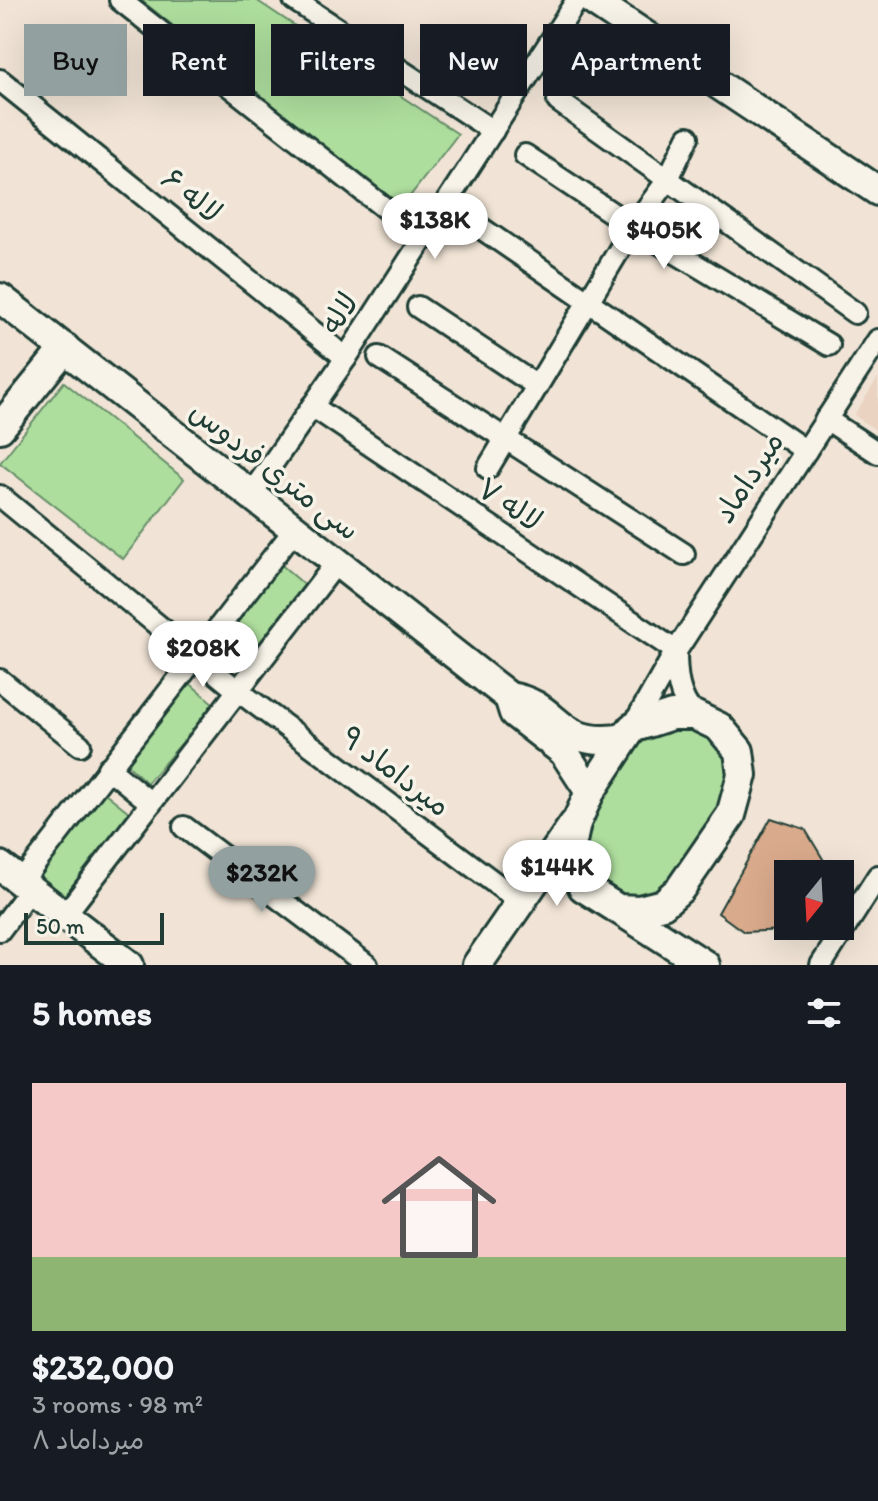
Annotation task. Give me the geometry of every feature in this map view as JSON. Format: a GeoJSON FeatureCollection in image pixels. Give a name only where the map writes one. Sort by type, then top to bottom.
{"type":"FeatureCollection","features":[{"type":"Feature","properties":{"kind":"street"},"geometry":{"type":"LineString","coordinates":[[120,0],[424,239]]}},
{"type":"Feature","properties":{"kind":"street"},"geometry":{"type":"LineString","coordinates":[[294,0],[493,131]]}},
{"type":"Feature","properties":{"kind":"street","name":"لاله"},"geometry":{"type":"LineString","coordinates":[[251,494],[346,358],[577,0]]}},
{"type":"Feature","properties":{"kind":"street"},"geometry":{"type":"LineString","coordinates":[[592,0],[878,191]]}},
{"type":"Feature","properties":{"kind":"street","name":"لاله ۶"},"geometry":{"type":"LineString","coordinates":[[0,81],[346,358]]}},
{"type":"Feature","properties":{"kind":"street"},"geometry":{"type":"LineString","coordinates":[[558,101],[855,313]]}},
{"type":"Feature","properties":{"kind":"street"},"geometry":{"type":"LineString","coordinates":[[488,468],[633,227],[667,181],[688,137]]}},
{"type":"Feature","properties":{"kind":"street"},"geometry":{"type":"LineString","coordinates":[[525,155],[633,227],[829,345]]}},
{"type":"Feature","properties":{"kind":"street"},"geometry":{"type":"LineString","coordinates":[[478,226],[806,451]]}},
{"type":"Feature","properties":{"kind":"street","name":"سی متری فردوس"},"geometry":{"type":"LineString","coordinates":[[0,298],[509,697]]}},
{"type":"Feature","properties":{"kind":"street"},"geometry":{"type":"LineString","coordinates":[[418,307],[537,386]]}},
{"type":"Feature","properties":{"kind":"street","name":"میرداماد"},"geometry":{"type":"LineString","coordinates":[[629,733],[676,651],[878,340]]}},
{"type":"Feature","properties":{"kind":"street"},"geometry":{"type":"LineString","coordinates":[[0,428],[65,348]]}},
{"type":"Feature","properties":{"kind":"street"},"geometry":{"type":"LineString","coordinates":[[379,357],[506,436],[684,554]]}},
{"type":"Feature","properties":{"kind":"street","name":"لاله ۷"},"geometry":{"type":"LineString","coordinates":[[312,406],[676,651]]}},
{"type":"Feature","properties":{"kind":"street"},"geometry":{"type":"LineString","coordinates":[[826,419],[878,453]]}},
{"type":"Feature","properties":{"kind":"street","name":"میرداماد ۹"},"geometry":{"type":"LineString","coordinates":[[0,496],[237,690],[524,894]]}},
{"type":"Feature","properties":{"kind":"street"},"geometry":{"type":"LineString","coordinates":[[0,930],[17,879],[295,529]]}},
{"type":"Feature","properties":{"kind":"street"},"geometry":{"type":"LineString","coordinates":[[64,916],[337,562]]}},
{"type":"Feature","properties":{"kind":"street"},"geometry":{"type":"LineString","coordinates":[[618,909],[639,910],[663,904],[674,894],[731,815],[742,775],[739,751],[719,727],[694,715],[683,702],[676,651]]}},
{"type":"Feature","properties":{"kind":"street"},"geometry":{"type":"LineString","coordinates":[[0,680],[80,745]]}},
{"type":"Feature","properties":{"kind":"street"},"geometry":{"type":"LineString","coordinates":[[590,792],[564,752],[514,713],[509,697],[523,699],[578,739],[600,743],[672,715],[694,715]]}},
{"type":"Feature","properties":{"kind":"street"},"geometry":{"type":"LineString","coordinates":[[477,965],[576,823],[590,792],[629,733]]}},
{"type":"Feature","properties":{"kind":"street"},"geometry":{"type":"LineString","coordinates":[[108,768],[151,803]]}},
{"type":"Feature","properties":{"kind":"street"},"geometry":{"type":"LineString","coordinates":[[576,823],[570,851],[583,887]]}},
{"type":"Feature","properties":{"kind":"street"},"geometry":{"type":"LineString","coordinates":[[184,827],[367,965]]}},
{"type":"Feature","properties":{"kind":"street"},"geometry":{"type":"LineString","coordinates":[[821,965],[878,876]]}},
{"type":"Feature","properties":{"kind":"street"},"geometry":{"type":"LineString","coordinates":[[17,879],[129,965]]}},
{"type":"Feature","properties":{"kind":"street"},"geometry":{"type":"LineString","coordinates":[[524,894],[553,881],[583,887],[698,960]]}},
{"type":"Feature","properties":{"kind":"street"},"geometry":{"type":"LineString","coordinates":[[674,894],[677,922],[698,960]]}},
{"type":"Feature","properties":{"kind":"shaded area"},"geometry":{"type":"Polygon","coordinates":[[[878,378],[878,432],[854,415],[878,378]]]}},
{"type":"Feature","properties":{"kind":"green space"},"geometry":{"type":"Polygon","coordinates":[[[141,0],[256,0],[292,24],[271,24],[271,96],[401,96],[458,134],[400,209],[255,92],[255,24],[171,24],[141,0]]]}},
{"type":"Feature","properties":{"kind":"green space"},"geometry":{"type":"Polygon","coordinates":[[[64,382],[184,479],[123,559],[0,463],[64,382]]]}},
{"type":"Feature","properties":{"kind":"green space"},"geometry":{"type":"Polygon","coordinates":[[[277,561],[308,588],[241,672],[213,646],[277,561]]]}},
{"type":"Feature","properties":{"kind":"green space"},"geometry":{"type":"Polygon","coordinates":[[[186,680],[215,705],[147,783],[120,758],[186,680]]]}},
{"type":"Feature","properties":{"kind":"green space"},"geometry":{"type":"Polygon","coordinates":[[[697,726],[716,740],[733,765],[723,807],[686,864],[653,898],[628,900],[588,876],[581,845],[590,817],[624,763],[649,736],[673,727],[697,726]]]}},
{"type":"Feature","properties":{"kind":"green space"},"geometry":{"type":"Polygon","coordinates":[[[100,789],[130,813],[66,897],[37,873],[100,789]]]}},
{"type":"Feature","properties":{"kind":"building"},"geometry":{"type":"Polygon","coordinates":[[[771,818],[805,829],[824,860],[774,860],[774,931],[744,932],[718,913],[771,818]]]}}]}
